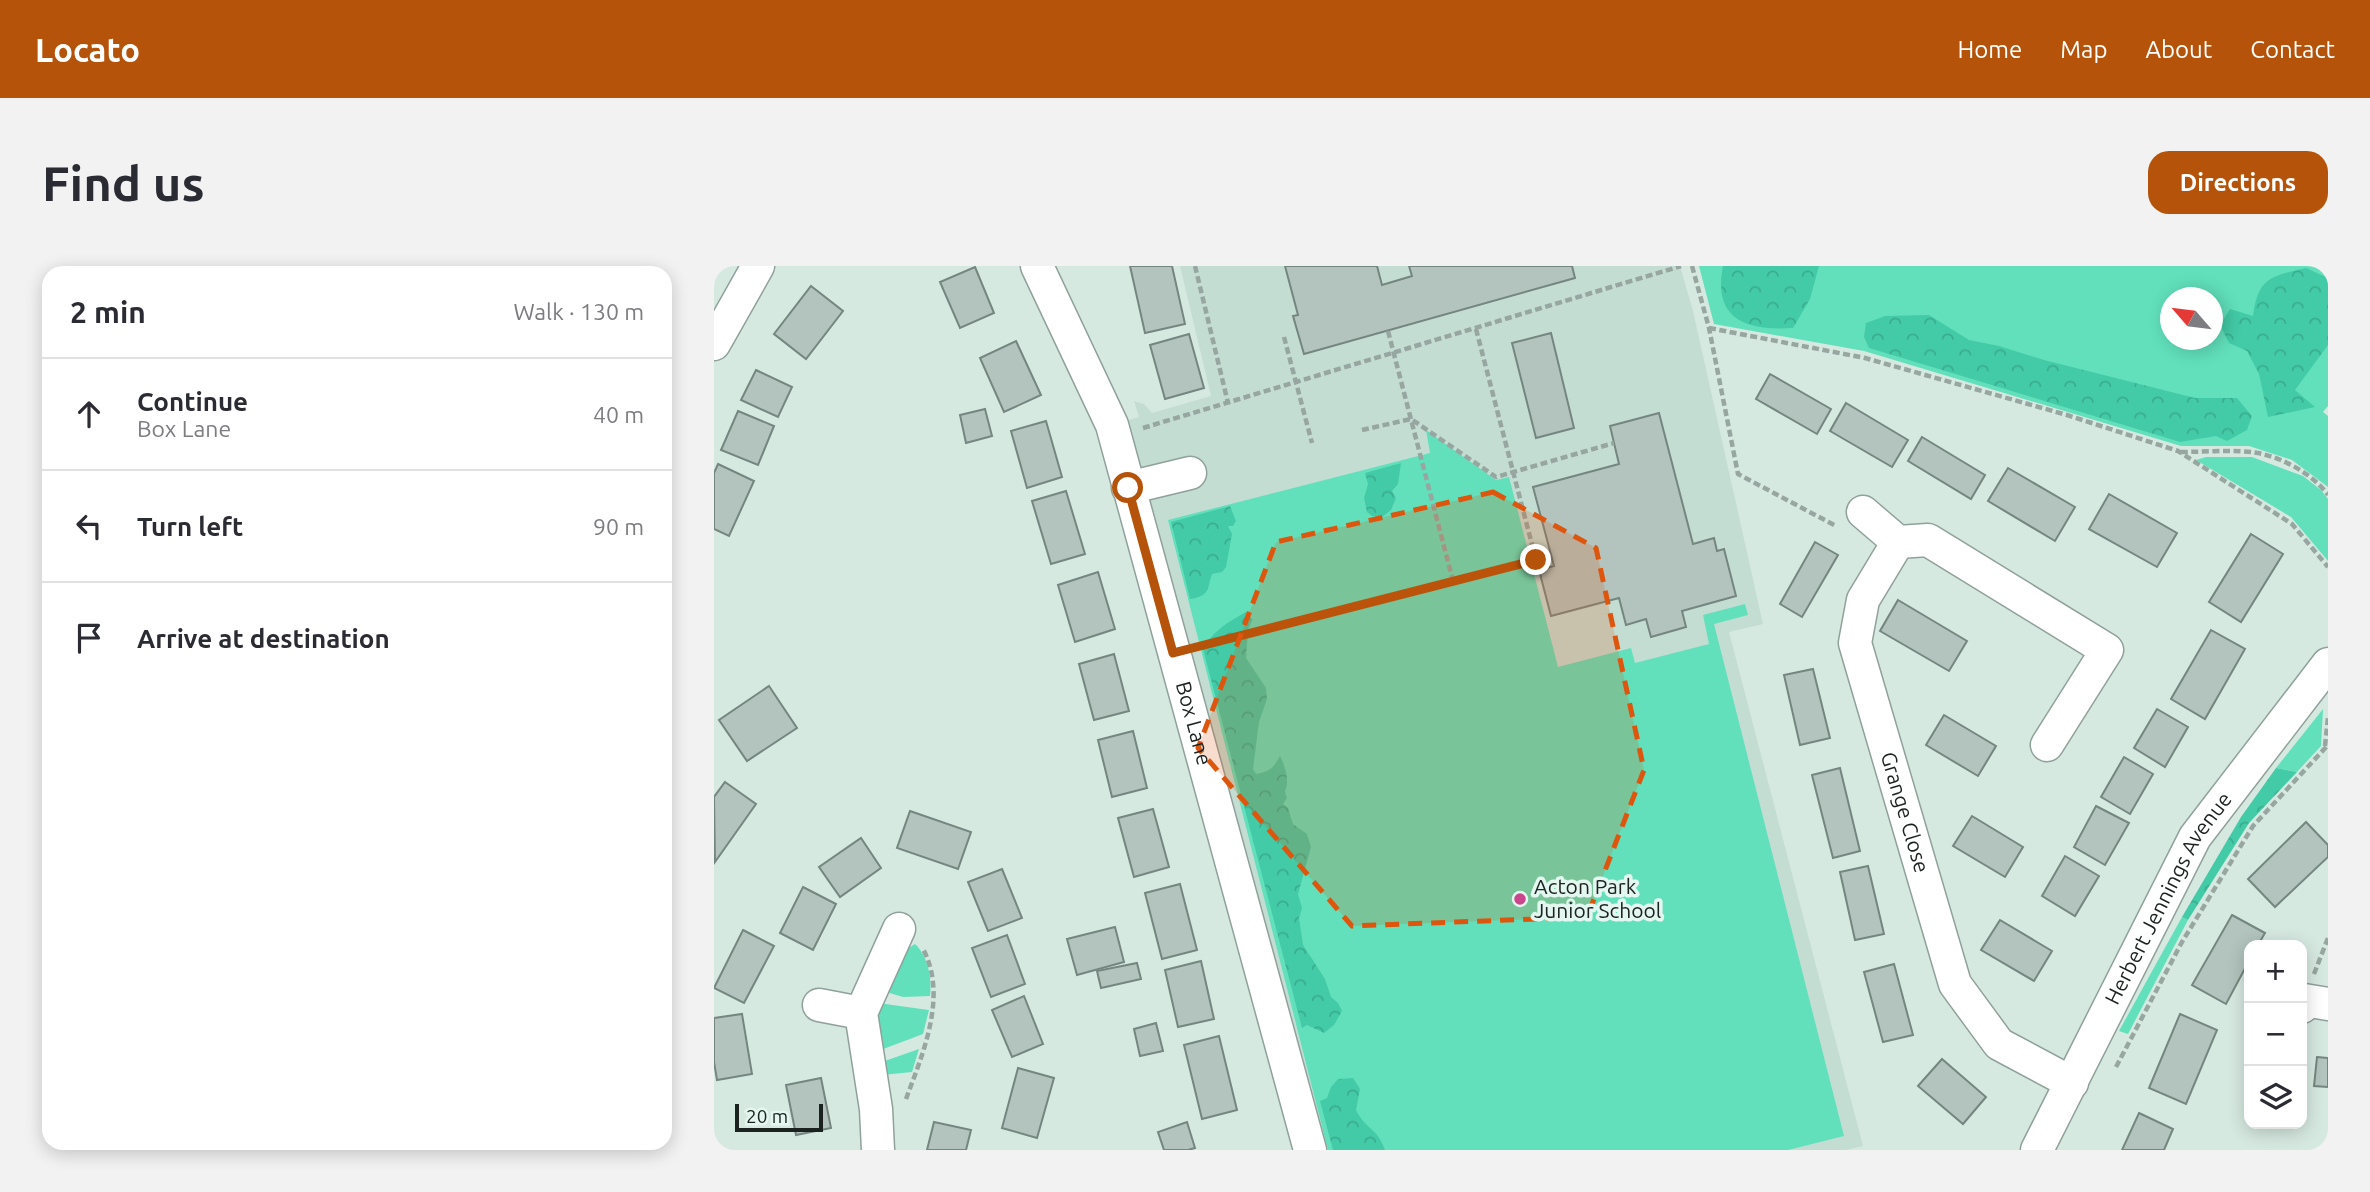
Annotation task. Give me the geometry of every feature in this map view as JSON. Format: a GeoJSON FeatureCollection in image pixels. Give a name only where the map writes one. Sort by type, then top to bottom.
{"type":"FeatureCollection","features":[{"type":"Feature","properties":{"kind":"street"},"geometry":{"type":"LineString","coordinates":[[714,344],[758,266]]}},
{"type":"Feature","properties":{"kind":"street","name":"Box Lane"},"geometry":{"type":"LineString","coordinates":[[1038,266],[1112,425],[1310,1150]]}},
{"type":"Feature","properties":{"kind":"street"},"geometry":{"type":"LineString","coordinates":[[1128,488],[1190,473]]}},
{"type":"Feature","properties":{"kind":"street"},"geometry":{"type":"LineString","coordinates":[[1852,521],[1898,542],[1928,540],[2107,650],[2047,745]]}},
{"type":"Feature","properties":{"kind":"street","name":"Grange Close"},"geometry":{"type":"LineString","coordinates":[[1898,542],[1863,600],[1855,643],[1955,984],[1999,1044],[2072,1083]]}},
{"type":"Feature","properties":{"kind":"street","name":"Herbert Jennings Avenue"},"geometry":{"type":"LineString","coordinates":[[2037,1150],[2195,837],[2328,664]]}},
{"type":"Feature","properties":{"kind":"street"},"geometry":{"type":"LineString","coordinates":[[878,1150],[876,1109],[861,1013],[899,929]]}},
{"type":"Feature","properties":{"kind":"street"},"geometry":{"type":"LineString","coordinates":[[819,1005],[861,1013]]}},
{"type":"Feature","properties":{"kind":"path"},"geometry":{"type":"LineString","coordinates":[[1195,266],[1228,403]]}},
{"type":"Feature","properties":{"kind":"path"},"geometry":{"type":"LineString","coordinates":[[1115,436],[1681,266]]}},
{"type":"Feature","properties":{"kind":"path"},"geometry":{"type":"LineString","coordinates":[[1692,266],[1709,328],[1738,474],[1852,521]]}},
{"type":"Feature","properties":{"kind":"path"},"geometry":{"type":"LineString","coordinates":[[1709,328],[1866,358],[2067,415],[2178,452],[2292,524],[2328,567]]}},
{"type":"Feature","properties":{"kind":"path"},"geometry":{"type":"LineString","coordinates":[[1476,329],[1536,560]]}},
{"type":"Feature","properties":{"kind":"path"},"geometry":{"type":"LineString","coordinates":[[1388,331],[1453,581]]}},
{"type":"Feature","properties":{"kind":"path"},"geometry":{"type":"LineString","coordinates":[[1284,337],[1312,443]]}},
{"type":"Feature","properties":{"kind":"path"},"geometry":{"type":"LineString","coordinates":[[1362,430],[1411,419],[1496,477],[1614,443]]}},
{"type":"Feature","properties":{"kind":"path"},"geometry":{"type":"LineString","coordinates":[[2178,452],[2258,453],[2304,472],[2322,486],[2328,495]]}},
{"type":"Feature","properties":{"kind":"path"},"geometry":{"type":"LineString","coordinates":[[1173,653],[1551,556]]}},
{"type":"Feature","properties":{"kind":"path"},"geometry":{"type":"LineString","coordinates":[[2111,1077],[2182,942],[2253,826],[2326,746],[2328,717]]}},
{"type":"Feature","properties":{"kind":"path"},"geometry":{"type":"LineString","coordinates":[[899,929],[925,951],[934,984],[931,1022],[902,1109]]}},
{"type":"Feature","properties":{"kind":"highlighted area"},"geometry":{"type":"Polygon","coordinates":[[[1493,492],[1596,548],[1644,770],[1587,917],[1352,926],[1198,748],[1276,542],[1493,492]]]}},
{"type":"Feature","properties":{"kind":"shaded area","name":"Acton Park Junior School"},"geometry":{"type":"Polygon","coordinates":[[[1180,266],[1680,266],[1693,311],[1763,624],[1729,632],[1863,1146],[1846,1150],[1310,1150],[1112,425],[1139,417],[1134,401],[1144,404],[1152,413],[1211,396],[1180,266]]]}},
{"type":"Feature","properties":{"kind":"green space"},"geometry":{"type":"Polygon","coordinates":[[[1699,266],[2328,266],[2328,406],[2323,412],[2328,416],[2328,487],[2292,460],[2249,446],[2181,446],[1864,351],[1714,324],[1699,266]]]}},
{"type":"Feature","properties":{"kind":"green space"},"geometry":{"type":"Polygon","coordinates":[[[1723,266],[1819,266],[1810,299],[1793,328],[1777,328],[1748,324],[1728,311],[1721,285],[1723,266]]]}},
{"type":"Feature","properties":{"kind":"green space"},"geometry":{"type":"Polygon","coordinates":[[[2306,268],[2328,278],[2328,345],[2295,390],[2315,407],[2268,417],[2259,374],[2247,351],[2229,343],[2223,331],[2223,320],[2230,309],[2253,316],[2255,303],[2263,286],[2284,273],[2306,268]]]}},
{"type":"Feature","properties":{"kind":"green space"},"geometry":{"type":"Polygon","coordinates":[[[1929,315],[1969,340],[2195,398],[2237,398],[2252,416],[2247,430],[2227,441],[2216,436],[2180,442],[1869,348],[1864,337],[1866,323],[1885,316],[1929,315]]]}},
{"type":"Feature","properties":{"kind":"green space","name":"Acton Park Junior School"},"geometry":{"type":"Polygon","coordinates":[[[1426,430],[1496,480],[1509,477],[1558,667],[1631,648],[1635,663],[1709,644],[1703,615],[1745,604],[1748,615],[1714,624],[1844,1136],[1788,1150],[1328,1150],[1168,520],[1430,453],[1426,430]]]}},
{"type":"Feature","properties":{"kind":"green space"},"geometry":{"type":"Polygon","coordinates":[[[2206,457],[2252,457],[2303,476],[2321,490],[2328,499],[2328,561],[2291,517],[2196,460],[2206,457]]]}},
{"type":"Feature","properties":{"kind":"green space"},"geometry":{"type":"Polygon","coordinates":[[[1401,463],[1398,484],[1392,491],[1396,498],[1391,510],[1382,517],[1372,516],[1367,512],[1364,498],[1368,484],[1365,473],[1401,463]]]}},
{"type":"Feature","properties":{"kind":"green space"},"geometry":{"type":"Polygon","coordinates":[[[1230,506],[1236,521],[1233,526],[1228,526],[1232,534],[1226,567],[1222,572],[1212,574],[1204,594],[1190,599],[1171,522],[1230,506]]]}},
{"type":"Feature","properties":{"kind":"green space"},"geometry":{"type":"Polygon","coordinates":[[[1246,612],[1252,620],[1248,630],[1246,658],[1266,688],[1267,699],[1259,722],[1253,769],[1256,774],[1268,770],[1280,756],[1287,778],[1287,798],[1283,804],[1288,808],[1293,824],[1307,834],[1311,847],[1298,894],[1302,908],[1299,918],[1303,945],[1325,979],[1331,997],[1342,1011],[1334,1025],[1324,1033],[1307,1025],[1302,1028],[1203,649],[1211,637],[1246,612]]]}},
{"type":"Feature","properties":{"kind":"green space"},"geometry":{"type":"Polygon","coordinates":[[[2323,709],[2321,746],[2297,772],[2276,768],[2323,709]]]}},
{"type":"Feature","properties":{"kind":"green space"},"geometry":{"type":"Polygon","coordinates":[[[2276,768],[2297,772],[2249,823],[2188,920],[2182,917],[2241,817],[2276,768]]]}},
{"type":"Feature","properties":{"kind":"green space"},"geometry":{"type":"Polygon","coordinates":[[[2182,917],[2188,920],[2128,1034],[2119,1031],[2182,917]]]}},
{"type":"Feature","properties":{"kind":"green space"},"geometry":{"type":"Polygon","coordinates":[[[915,944],[928,968],[930,996],[903,997],[883,991],[899,954],[915,944]]]}},
{"type":"Feature","properties":{"kind":"green space"},"geometry":{"type":"Polygon","coordinates":[[[878,1003],[929,1010],[923,1034],[878,1051],[878,1003]]]}},
{"type":"Feature","properties":{"kind":"green space"},"geometry":{"type":"Polygon","coordinates":[[[919,1049],[912,1072],[882,1075],[879,1063],[919,1049]]]}},
{"type":"Feature","properties":{"kind":"green space"},"geometry":{"type":"Polygon","coordinates":[[[1353,1078],[1360,1089],[1356,1110],[1385,1150],[1333,1150],[1320,1101],[1327,1098],[1338,1079],[1353,1078]]]}},
{"type":"Feature","properties":{"kind":"building"},"geometry":{"type":"Polygon","coordinates":[[[1130,266],[1172,266],[1185,324],[1145,333],[1130,266]]]}},
{"type":"Feature","properties":{"kind":"building"},"geometry":{"type":"Polygon","coordinates":[[[1285,266],[1377,266],[1382,285],[1412,276],[1409,266],[1572,266],[1575,278],[1304,354],[1293,316],[1298,315],[1285,266]]]}},
{"type":"Feature","properties":{"kind":"building"},"geometry":{"type":"Polygon","coordinates":[[[975,267],[994,313],[960,328],[940,282],[975,267]]]}},
{"type":"Feature","properties":{"kind":"building"},"geometry":{"type":"Polygon","coordinates":[[[811,286],[843,311],[806,359],[774,334],[811,286]]]}},
{"type":"Feature","properties":{"kind":"building"},"geometry":{"type":"Polygon","coordinates":[[[1551,333],[1574,428],[1536,438],[1512,343],[1551,333]]]}},
{"type":"Feature","properties":{"kind":"building"},"geometry":{"type":"Polygon","coordinates":[[[1189,334],[1204,388],[1165,399],[1150,345],[1189,334]]]}},
{"type":"Feature","properties":{"kind":"building"},"geometry":{"type":"Polygon","coordinates":[[[1016,341],[1041,395],[1004,412],[980,358],[1016,341]]]}},
{"type":"Feature","properties":{"kind":"building"},"geometry":{"type":"Polygon","coordinates":[[[756,370],[792,387],[778,417],[741,400],[756,370]]]}},
{"type":"Feature","properties":{"kind":"building"},"geometry":{"type":"Polygon","coordinates":[[[1770,374],[1831,409],[1817,434],[1756,399],[1770,374]]]}},
{"type":"Feature","properties":{"kind":"building"},"geometry":{"type":"Polygon","coordinates":[[[1846,403],[1908,440],[1892,467],[1830,431],[1846,403]]]}},
{"type":"Feature","properties":{"kind":"building"},"geometry":{"type":"Polygon","coordinates":[[[985,409],[992,436],[966,443],[960,415],[985,409]]]}},
{"type":"Feature","properties":{"kind":"building"},"geometry":{"type":"Polygon","coordinates":[[[738,411],[774,426],[758,465],[721,450],[738,411]]]}},
{"type":"Feature","properties":{"kind":"building"},"geometry":{"type":"Polygon","coordinates":[[[1659,413],[1693,544],[1714,538],[1717,551],[1724,549],[1736,596],[1682,611],[1686,627],[1651,637],[1646,619],[1626,625],[1619,598],[1551,616],[1539,570],[1554,566],[1533,487],[1619,464],[1610,426],[1659,413]]]}},
{"type":"Feature","properties":{"kind":"building"},"geometry":{"type":"Polygon","coordinates":[[[1046,421],[1062,477],[1027,488],[1011,431],[1046,421]]]}},
{"type":"Feature","properties":{"kind":"building"},"geometry":{"type":"Polygon","coordinates":[[[1922,437],[1985,475],[1971,499],[1908,461],[1922,437]]]}},
{"type":"Feature","properties":{"kind":"building"},"geometry":{"type":"Polygon","coordinates":[[[718,464],[754,481],[729,536],[714,529],[714,473],[718,464]]]}},
{"type":"Feature","properties":{"kind":"building"},"geometry":{"type":"Polygon","coordinates":[[[2008,468],[2075,507],[2055,541],[1988,501],[2008,468]]]}},
{"type":"Feature","properties":{"kind":"building"},"geometry":{"type":"Polygon","coordinates":[[[1066,491],[1085,554],[1051,564],[1032,501],[1066,491]]]}},
{"type":"Feature","properties":{"kind":"building"},"geometry":{"type":"Polygon","coordinates":[[[2109,494],[2177,533],[2157,567],[2089,529],[2109,494]]]}},
{"type":"Feature","properties":{"kind":"building"},"geometry":{"type":"Polygon","coordinates":[[[2251,534],[2283,554],[2241,622],[2209,602],[2251,534]]]}},
{"type":"Feature","properties":{"kind":"building"},"geometry":{"type":"Polygon","coordinates":[[[1815,542],[1838,555],[1802,617],[1780,604],[1815,542]]]}},
{"type":"Feature","properties":{"kind":"building"},"geometry":{"type":"Polygon","coordinates":[[[1098,572],[1115,629],[1075,642],[1058,585],[1098,572]]]}},
{"type":"Feature","properties":{"kind":"building"},"geometry":{"type":"Polygon","coordinates":[[[1898,600],[1967,641],[1949,671],[1880,631],[1898,600]]]}},
{"type":"Feature","properties":{"kind":"building"},"geometry":{"type":"Polygon","coordinates":[[[2211,630],[2245,649],[2205,719],[2171,699],[2211,630]]]}},
{"type":"Feature","properties":{"kind":"building"},"geometry":{"type":"Polygon","coordinates":[[[1114,654],[1129,711],[1094,720],[1079,664],[1114,654]]]}},
{"type":"Feature","properties":{"kind":"building"},"geometry":{"type":"Polygon","coordinates":[[[1813,669],[1830,738],[1800,745],[1784,675],[1813,669]]]}},
{"type":"Feature","properties":{"kind":"building"},"geometry":{"type":"Polygon","coordinates":[[[769,686],[797,728],[747,761],[719,720],[769,686]]]}},
{"type":"Feature","properties":{"kind":"building"},"geometry":{"type":"Polygon","coordinates":[[[2157,709],[2188,727],[2165,767],[2134,748],[2157,709]]]}},
{"type":"Feature","properties":{"kind":"building"},"geometry":{"type":"Polygon","coordinates":[[[1944,715],[1996,746],[1978,776],[1926,745],[1944,715]]]}},
{"type":"Feature","properties":{"kind":"building"},"geometry":{"type":"Polygon","coordinates":[[[1133,731],[1147,788],[1112,797],[1098,740],[1133,731]]]}},
{"type":"Feature","properties":{"kind":"building"},"geometry":{"type":"Polygon","coordinates":[[[2124,757],[2153,774],[2130,814],[2101,797],[2124,757]]]}},
{"type":"Feature","properties":{"kind":"building"},"geometry":{"type":"Polygon","coordinates":[[[1840,768],[1860,851],[1833,858],[1812,775],[1840,768]]]}},
{"type":"Feature","properties":{"kind":"building"},"geometry":{"type":"Polygon","coordinates":[[[725,782],[756,804],[715,862],[714,797],[725,782]]]}},
{"type":"Feature","properties":{"kind":"building"},"geometry":{"type":"Polygon","coordinates":[[[2096,806],[2129,823],[2105,865],[2074,847],[2096,806]]]}},
{"type":"Feature","properties":{"kind":"building"},"geometry":{"type":"Polygon","coordinates":[[[1153,809],[1169,867],[1134,877],[1118,818],[1153,809]]]}},
{"type":"Feature","properties":{"kind":"building"},"geometry":{"type":"Polygon","coordinates":[[[910,811],[971,832],[958,869],[897,848],[910,811]]]}},
{"type":"Feature","properties":{"kind":"building"},"geometry":{"type":"Polygon","coordinates":[[[1972,816],[2023,847],[2005,877],[1953,846],[1972,816]]]}},
{"type":"Feature","properties":{"kind":"building"},"geometry":{"type":"Polygon","coordinates":[[[2306,822],[2328,845],[2328,857],[2275,907],[2248,879],[2306,822]]]}},
{"type":"Feature","properties":{"kind":"building"},"geometry":{"type":"Polygon","coordinates":[[[861,838],[881,868],[840,897],[819,867],[861,838]]]}},
{"type":"Feature","properties":{"kind":"building"},"geometry":{"type":"Polygon","coordinates":[[[2065,856],[2099,876],[2075,916],[2042,896],[2065,856]]]}},
{"type":"Feature","properties":{"kind":"building"},"geometry":{"type":"Polygon","coordinates":[[[1868,866],[1884,934],[1855,940],[1840,872],[1868,866]]]}},
{"type":"Feature","properties":{"kind":"building"},"geometry":{"type":"Polygon","coordinates":[[[1002,869],[1022,918],[988,931],[968,882],[1002,869]]]}},
{"type":"Feature","properties":{"kind":"building"},"geometry":{"type":"Polygon","coordinates":[[[1180,884],[1197,950],[1162,959],[1145,893],[1180,884]]]}},
{"type":"Feature","properties":{"kind":"building"},"geometry":{"type":"Polygon","coordinates":[[[803,887],[836,904],[813,950],[780,933],[803,887]]]}},
{"type":"Feature","properties":{"kind":"building"},"geometry":{"type":"Polygon","coordinates":[[[2232,915],[2265,933],[2261,940],[2244,940],[2244,970],[2226,1004],[2192,985],[2232,915]]]}},
{"type":"Feature","properties":{"kind":"building"},"geometry":{"type":"Polygon","coordinates":[[[2000,920],[2052,951],[2034,981],[1981,950],[2000,920]]]}},
{"type":"Feature","properties":{"kind":"building"},"geometry":{"type":"Polygon","coordinates":[[[1115,927],[1124,962],[1077,975],[1067,939],[1115,927]]]}},
{"type":"Feature","properties":{"kind":"building"},"geometry":{"type":"Polygon","coordinates":[[[743,930],[774,946],[744,1003],[714,988],[743,930]]]}},
{"type":"Feature","properties":{"kind":"building"},"geometry":{"type":"Polygon","coordinates":[[[1007,935],[1025,984],[991,997],[972,948],[1007,935]]]}},
{"type":"Feature","properties":{"kind":"building"},"geometry":{"type":"Polygon","coordinates":[[[1201,961],[1214,1019],[1178,1027],[1165,970],[1201,961]]]}},
{"type":"Feature","properties":{"kind":"building"},"geometry":{"type":"Polygon","coordinates":[[[1137,963],[1141,979],[1101,988],[1097,971],[1137,963]]]}},
{"type":"Feature","properties":{"kind":"building"},"geometry":{"type":"Polygon","coordinates":[[[1894,964],[1913,1035],[1883,1042],[1864,972],[1894,964]]]}},
{"type":"Feature","properties":{"kind":"building"},"geometry":{"type":"Polygon","coordinates":[[[1024,996],[1043,1044],[1012,1057],[992,1010],[1024,996]]]}},
{"type":"Feature","properties":{"kind":"building"},"geometry":{"type":"Polygon","coordinates":[[[742,1014],[752,1074],[717,1080],[714,1062],[714,1018],[742,1014]]]}},
{"type":"Feature","properties":{"kind":"building"},"geometry":{"type":"Polygon","coordinates":[[[2180,1014],[2217,1030],[2186,1104],[2149,1088],[2180,1014]]]}},
{"type":"Feature","properties":{"kind":"building"},"geometry":{"type":"Polygon","coordinates":[[[1156,1023],[1163,1051],[1140,1056],[1134,1029],[1156,1023]]]}},
{"type":"Feature","properties":{"kind":"building"},"geometry":{"type":"Polygon","coordinates":[[[1219,1036],[1237,1110],[1202,1119],[1184,1045],[1219,1036]]]}},
{"type":"Feature","properties":{"kind":"building"},"geometry":{"type":"Polygon","coordinates":[[[2317,1057],[2328,1058],[2328,1087],[2314,1086],[2317,1057]]]}},
{"type":"Feature","properties":{"kind":"building"},"geometry":{"type":"Polygon","coordinates":[[[1942,1059],[1986,1097],[1963,1124],[1918,1086],[1942,1059]]]}},
{"type":"Feature","properties":{"kind":"building"},"geometry":{"type":"Polygon","coordinates":[[[1018,1068],[1054,1078],[1037,1138],[1002,1128],[1018,1068]]]}},
{"type":"Feature","properties":{"kind":"building"},"geometry":{"type":"Polygon","coordinates":[[[821,1078],[831,1128],[796,1135],[786,1085],[821,1078]]]}},
{"type":"Feature","properties":{"kind":"building"},"geometry":{"type":"Polygon","coordinates":[[[2139,1113],[2173,1129],[2164,1150],[2122,1150],[2139,1113]]]}},
{"type":"Feature","properties":{"kind":"building"},"geometry":{"type":"Polygon","coordinates":[[[934,1122],[971,1130],[966,1150],[927,1150],[934,1122]]]}},
{"type":"Feature","properties":{"kind":"building"},"geometry":{"type":"Polygon","coordinates":[[[1187,1122],[1195,1148],[1164,1150],[1158,1132],[1187,1122]]]}},
{"type":"Feature","properties":{"kind":"place","name":"Acton Park Junior School"},"geometry":{"type":"Point","coordinates":[1520,899]}},
{"type":"Feature","properties":{"kind":"route"},"geometry":{"type":"LineString","coordinates":[[1128,488],[1173,653],[1536,560]]}}]}
